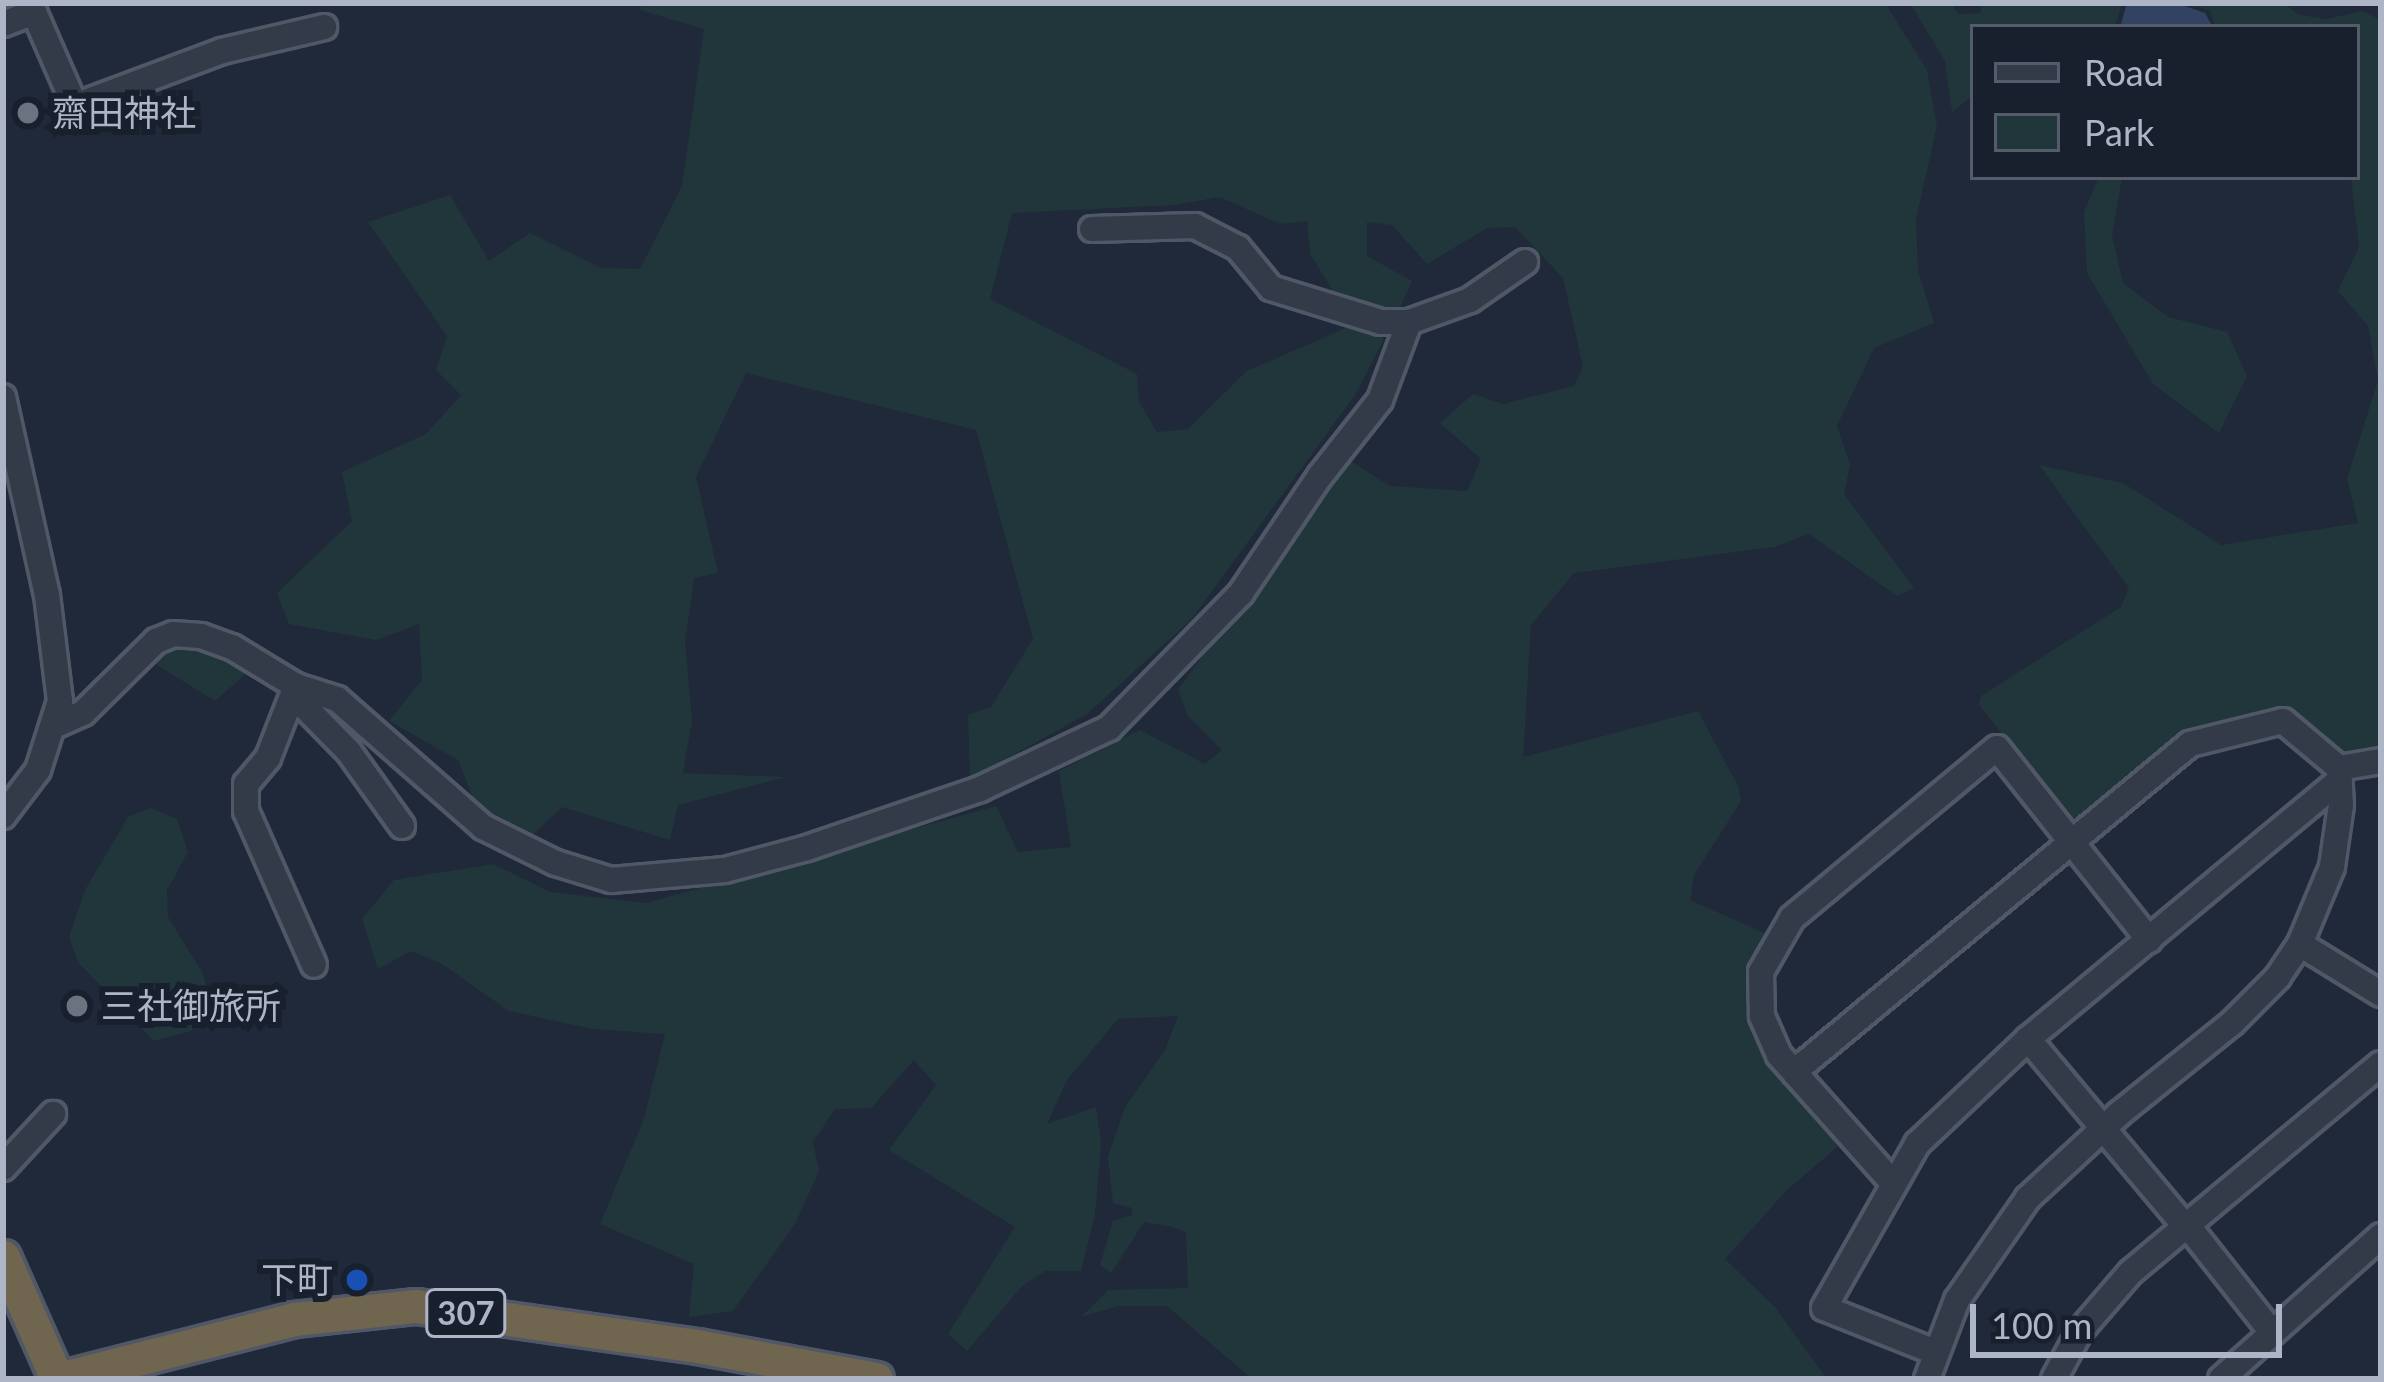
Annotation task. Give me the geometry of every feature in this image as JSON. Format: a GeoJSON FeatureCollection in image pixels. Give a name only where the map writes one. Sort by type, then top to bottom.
{"type":"FeatureCollection","features":[{"type":"Feature","properties":{"kind":"highway","name":"307"},"geometry":{"type":"LineString","coordinates":[[3,1257],[58,1379],[294,1319],[416,1306],[697,1346],[876,1379]]}},
{"type":"Feature","properties":{"kind":"street"},"geometry":{"type":"LineString","coordinates":[[3,24],[34,12],[74,106],[222,51],[324,26]]}},
{"type":"Feature","properties":{"kind":"street"},"geometry":{"type":"LineString","coordinates":[[1092,229],[1195,226],[1238,248],[1270,288],[1381,322],[1408,322],[1470,299],[1525,262]]}},
{"type":"Feature","properties":{"kind":"street"},"geometry":{"type":"LineString","coordinates":[[56,724],[83,713],[156,641],[173,634],[232,647],[296,686],[337,699],[483,827],[574,868],[610,880],[649,877],[725,870],[807,848],[980,789],[1109,728],[1241,593],[1380,400],[1408,322]]}},
{"type":"Feature","properties":{"kind":"street"},"geometry":{"type":"LineString","coordinates":[[3,397],[47,595],[60,701],[38,770],[3,816]]}},
{"type":"Feature","properties":{"kind":"street"},"geometry":{"type":"LineString","coordinates":[[296,686],[304,706],[349,752],[402,826]]}},
{"type":"Feature","properties":{"kind":"street"},"geometry":{"type":"LineString","coordinates":[[296,686],[268,758],[245,784],[246,812],[314,964]]}},
{"type":"Feature","properties":{"kind":"street"},"geometry":{"type":"LineString","coordinates":[[1794,1072],[2190,744],[2283,722],[2340,774]]}},
{"type":"Feature","properties":{"kind":"street"},"geometry":{"type":"LineString","coordinates":[[1892,1182],[1794,1072],[1762,1016],[1759,993],[1768,952],[1792,918],[1997,748],[2150,940]]}},
{"type":"Feature","properties":{"kind":"street"},"geometry":{"type":"LineString","coordinates":[[1935,1352],[1824,1308],[1892,1182],[1933,1127],[2027,1039],[2150,940],[2340,774],[2381,761]]}},
{"type":"Feature","properties":{"kind":"street"},"geometry":{"type":"LineString","coordinates":[[1927,1379],[1935,1352],[1988,1250],[2028,1198],[2103,1128],[2232,1023],[2278,977],[2300,944],[2332,867],[2340,774]]}},
{"type":"Feature","properties":{"kind":"street"},"geometry":{"type":"LineString","coordinates":[[2300,944],[2381,994]]}},
{"type":"Feature","properties":{"kind":"street"},"geometry":{"type":"LineString","coordinates":[[2027,1039],[2270,1330]]}},
{"type":"Feature","properties":{"kind":"street"},"geometry":{"type":"LineString","coordinates":[[2054,1379],[2080,1331],[2108,1298],[2381,1064]]}},
{"type":"Feature","properties":{"kind":"street"},"geometry":{"type":"LineString","coordinates":[[3,1168],[53,1114]]}},
{"type":"Feature","properties":{"kind":"street"},"geometry":{"type":"LineString","coordinates":[[2221,1379],[2270,1330],[2381,1236]]}},
{"type":"Feature","properties":{"kind":"green space"},"geometry":{"type":"Polygon","coordinates":[[[642,3],[1885,3],[1927,70],[1937,126],[1916,220],[1918,270],[1934,323],[1874,348],[1837,426],[1850,465],[1844,494],[1914,588],[1897,596],[1809,534],[1774,547],[1574,573],[1531,625],[1523,757],[1698,711],[1738,786],[1741,801],[1694,875],[1690,900],[1766,934],[1758,950],[1750,994],[1843,1142],[1786,1191],[1725,1259],[1775,1307],[1827,1379],[1252,1379],[1167,1306],[1118,1306],[1081,1317],[1108,1290],[1188,1288],[1186,1232],[1173,1227],[1144,1222],[1111,1273],[1100,1265],[1113,1221],[1132,1215],[1132,1208],[1113,1203],[1108,1157],[1125,1107],[1165,1050],[1178,1016],[1118,1019],[1067,1080],[1047,1124],[1096,1107],[1101,1144],[1095,1215],[1081,1271],[1045,1271],[1022,1286],[967,1351],[948,1334],[1015,1227],[889,1150],[936,1085],[914,1060],[871,1108],[835,1109],[813,1142],[819,1171],[795,1224],[733,1311],[689,1317],[694,1264],[600,1224],[644,1119],[665,1034],[593,1029],[509,1011],[442,964],[411,951],[378,969],[362,919],[394,880],[493,864],[550,892],[646,903],[996,806],[1018,852],[1071,847],[1059,771],[1140,730],[1205,764],[1222,750],[1188,716],[1178,690],[1344,457],[1390,486],[1467,491],[1481,459],[1440,423],[1473,394],[1503,404],[1574,386],[1583,366],[1563,278],[1515,227],[1487,228],[1427,264],[1392,225],[1367,222],[1367,256],[1412,281],[1398,312],[1336,296],[1310,254],[1307,221],[1280,224],[1220,197],[1174,205],[1012,213],[990,299],[1137,374],[1139,402],[1157,432],[1188,429],[1247,371],[1355,324],[1384,339],[1355,395],[1191,620],[1087,714],[970,779],[968,715],[991,707],[1033,639],[976,430],[746,373],[696,477],[718,573],[694,578],[685,642],[692,720],[683,773],[786,777],[678,805],[670,840],[562,807],[528,839],[478,810],[458,760],[389,721],[422,680],[419,624],[376,640],[289,624],[277,593],[352,521],[342,472],[426,434],[461,395],[436,370],[447,336],[368,222],[450,195],[489,261],[530,233],[601,268],[640,269],[682,186],[704,29],[640,10],[642,3]]]}},
{"type":"Feature","properties":{"kind":"green space"},"geometry":{"type":"Polygon","coordinates":[[[1910,3],[1952,3],[1958,14],[1981,13],[1981,3],[2122,3],[2116,24],[1970,24],[1970,97],[1952,112],[1945,61],[1910,3]]]}},
{"type":"Feature","properties":{"kind":"green space"},"geometry":{"type":"Polygon","coordinates":[[[2189,3],[2283,3],[2300,15],[2326,19],[2363,11],[2381,20],[2381,745],[2340,755],[2291,709],[2184,737],[2073,822],[1979,705],[1981,696],[2121,607],[2129,588],[2039,465],[2123,483],[2221,545],[2358,523],[2347,479],[2378,380],[2368,326],[2338,291],[2359,247],[2351,180],[2360,180],[2360,24],[2214,24],[2210,11],[2189,3]]]}},
{"type":"Feature","properties":{"kind":"green space"},"geometry":{"type":"Polygon","coordinates":[[[2098,180],[2121,180],[2112,235],[2123,283],[2168,317],[2227,332],[2247,376],[2219,433],[2153,384],[2087,273],[2084,212],[2098,180]]]}},
{"type":"Feature","properties":{"kind":"green space"},"geometry":{"type":"Polygon","coordinates":[[[173,634],[258,663],[215,701],[141,655],[173,634]]]}},
{"type":"Feature","properties":{"kind":"green space"},"geometry":{"type":"Polygon","coordinates":[[[151,808],[177,819],[188,852],[167,890],[168,917],[202,972],[213,1006],[191,1031],[154,1041],[78,962],[69,937],[85,890],[128,817],[151,808]]]}},
{"type":"Feature","properties":{"kind":"water"},"geometry":{"type":"Polygon","coordinates":[[[2127,3],[2176,3],[2205,13],[2211,24],[2121,24],[2127,3]]]}},
{"type":"Feature","properties":{"kind":"place","name":"齋田神社"},"geometry":{"type":"Point","coordinates":[28,113]}},
{"type":"Feature","properties":{"kind":"place","name":"三社御旅所"},"geometry":{"type":"Point","coordinates":[77,1006]}},
{"type":"Feature","properties":{"kind":"place","name":"下町"},"geometry":{"type":"Point","coordinates":[357,1280]}}]}
